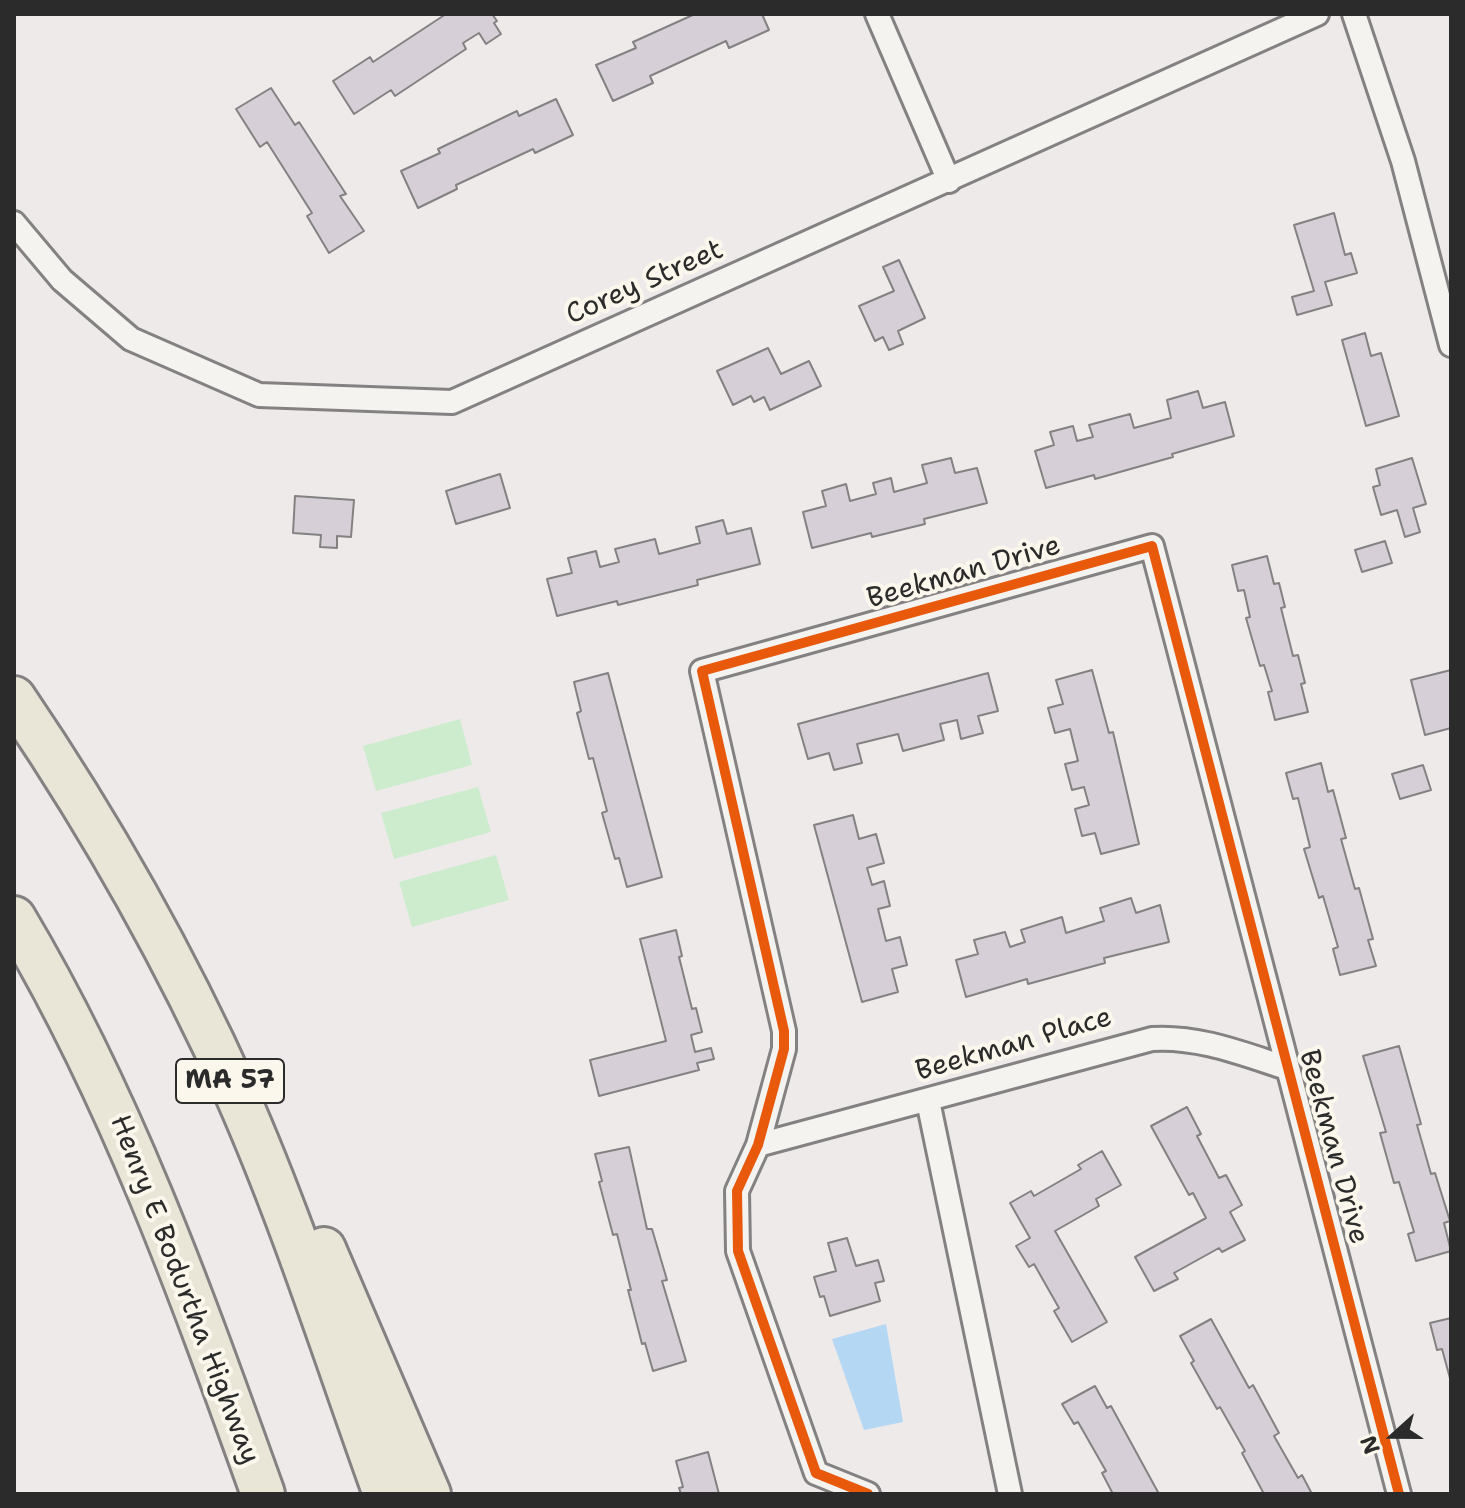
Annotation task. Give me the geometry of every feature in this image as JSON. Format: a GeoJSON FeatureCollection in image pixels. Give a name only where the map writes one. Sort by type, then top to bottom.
{"type":"FeatureCollection","features":[{"type":"Feature","properties":{"kind":"highway","name":"MA 57"},"geometry":{"type":"LineString","coordinates":[[14,698],[94,822],[194,1004],[238,1098],[385,1494]]}},
{"type":"Feature","properties":{"kind":"highway","name":"Henry E Bodurtha Highway"},"geometry":{"type":"LineString","coordinates":[[14,918],[77,1032],[136,1157],[185,1278],[257,1481]]}},
{"type":"Feature","properties":{"kind":"highway"},"geometry":{"type":"LineString","coordinates":[[194,1004],[253,1102],[329,1258],[429,1494]]}},
{"type":"Feature","properties":{"kind":"street"},"geometry":{"type":"LineString","coordinates":[[877,14],[949,181]]}},
{"type":"Feature","properties":{"kind":"street","name":"Corey Street"},"geometry":{"type":"LineString","coordinates":[[14,223],[62,280],[131,339],[259,395],[452,402],[1317,14]]}},
{"type":"Feature","properties":{"kind":"street"},"geometry":{"type":"LineString","coordinates":[[1354,14],[1403,161],[1451,345]]}},
{"type":"Feature","properties":{"kind":"street","name":"Beekman Drive"},"geometry":{"type":"LineString","coordinates":[[868,1494],[816,1473],[738,1251],[737,1191],[758,1145],[784,1049],[784,1031],[702,671],[1152,546],[1399,1494]]}},
{"type":"Feature","properties":{"kind":"street","name":"Beekman Place"},"geometry":{"type":"LineString","coordinates":[[758,1145],[1152,1039],[1233,1050],[1287,1068]]}},
{"type":"Feature","properties":{"kind":"street"},"geometry":{"type":"LineString","coordinates":[[928,1101],[1010,1494]]}},
{"type":"Feature","properties":{"kind":"green space"},"geometry":{"type":"Polygon","coordinates":[[[460,719],[472,765],[376,791],[363,746],[460,719]]]}},
{"type":"Feature","properties":{"kind":"green space"},"geometry":{"type":"Polygon","coordinates":[[[478,787],[491,832],[394,859],[381,813],[478,787]]]}},
{"type":"Feature","properties":{"kind":"green space"},"geometry":{"type":"Polygon","coordinates":[[[496,855],[509,900],[412,927],[399,882],[496,855]]]}},
{"type":"Feature","properties":{"kind":"water"},"geometry":{"type":"Polygon","coordinates":[[[886,1324],[903,1422],[864,1430],[832,1339],[886,1324]]]}},
{"type":"Feature","properties":{"kind":"building"},"geometry":{"type":"Polygon","coordinates":[[[446,14],[492,14],[501,34],[486,44],[479,33],[463,43],[466,49],[395,96],[391,90],[354,114],[333,81],[370,57],[373,62],[446,14]]]}},
{"type":"Feature","properties":{"kind":"building"},"geometry":{"type":"Polygon","coordinates":[[[695,14],[762,14],[769,30],[729,48],[726,41],[650,76],[653,83],[613,101],[596,65],[636,48],[633,42],[695,14]]]}},
{"type":"Feature","properties":{"kind":"building"},"geometry":{"type":"Polygon","coordinates":[[[271,88],[295,125],[299,122],[346,194],[340,196],[364,231],[329,253],[307,216],[312,213],[267,142],[260,147],[236,109],[271,88]]]}},
{"type":"Feature","properties":{"kind":"building"},"geometry":{"type":"Polygon","coordinates":[[[556,99],[573,135],[535,153],[533,149],[456,185],[457,189],[418,208],[401,171],[440,153],[438,149],[517,111],[519,116],[556,99]]]}},
{"type":"Feature","properties":{"kind":"building"},"geometry":{"type":"Polygon","coordinates":[[[1334,213],[1345,255],[1351,253],[1357,273],[1325,282],[1332,305],[1297,315],[1292,297],[1314,291],[1294,225],[1334,213]]]}},
{"type":"Feature","properties":{"kind":"building"},"geometry":{"type":"Polygon","coordinates":[[[899,260],[925,318],[898,331],[903,344],[889,350],[883,337],[875,341],[859,306],[894,291],[883,267],[899,260]]]}},
{"type":"Feature","properties":{"kind":"building"},"geometry":{"type":"Polygon","coordinates":[[[1365,333],[1371,356],[1381,353],[1399,416],[1366,426],[1342,340],[1365,333]]]}},
{"type":"Feature","properties":{"kind":"building"},"geometry":{"type":"Polygon","coordinates":[[[768,348],[781,374],[809,361],[821,386],[770,410],[764,397],[754,402],[751,396],[733,405],[717,371],[768,348]]]}},
{"type":"Feature","properties":{"kind":"building"},"geometry":{"type":"Polygon","coordinates":[[[1198,391],[1203,408],[1225,402],[1234,436],[1095,479],[1094,475],[1046,488],[1035,451],[1054,445],[1050,432],[1073,426],[1077,441],[1093,437],[1089,425],[1130,414],[1134,428],[1171,418],[1167,400],[1198,391]]]}},
{"type":"Feature","properties":{"kind":"building"},"geometry":{"type":"Polygon","coordinates":[[[951,458],[955,473],[977,468],[987,503],[924,519],[925,524],[872,537],[871,533],[812,548],[803,512],[826,506],[822,491],[846,484],[850,501],[876,494],[873,483],[891,478],[894,492],[927,483],[922,465],[951,458]]]}},
{"type":"Feature","properties":{"kind":"building"},"geometry":{"type":"Polygon","coordinates":[[[1412,458],[1426,504],[1413,508],[1420,532],[1405,537],[1397,510],[1381,515],[1373,487],[1380,485],[1376,469],[1412,458]]]}},
{"type":"Feature","properties":{"kind":"building"},"geometry":{"type":"Polygon","coordinates":[[[500,474],[510,508],[456,524],[446,491],[500,474]]]}},
{"type":"Feature","properties":{"kind":"building"},"geometry":{"type":"Polygon","coordinates":[[[295,496],[354,500],[351,537],[337,536],[337,548],[320,547],[321,535],[293,533],[295,496]]]}},
{"type":"Feature","properties":{"kind":"building"},"geometry":{"type":"Polygon","coordinates":[[[723,520],[727,534],[751,528],[760,564],[697,580],[698,585],[557,616],[547,579],[572,573],[568,558],[596,551],[600,567],[619,562],[615,549],[655,539],[659,554],[700,543],[696,527],[723,520]]]}},
{"type":"Feature","properties":{"kind":"building"},"geometry":{"type":"Polygon","coordinates":[[[1385,541],[1392,563],[1362,572],[1355,550],[1385,541]]]}},
{"type":"Feature","properties":{"kind":"building"},"geometry":{"type":"Polygon","coordinates":[[[1267,556],[1274,584],[1279,583],[1285,607],[1281,608],[1293,656],[1298,655],[1308,712],[1275,720],[1268,692],[1272,691],[1264,665],[1260,666],[1246,618],[1250,617],[1244,590],[1238,591],[1232,565],[1267,556]]]}},
{"type":"Feature","properties":{"kind":"building"},"geometry":{"type":"Polygon","coordinates":[[[1092,670],[1109,733],[1113,732],[1139,844],[1101,854],[1095,833],[1082,836],[1075,809],[1089,805],[1084,787],[1072,790],[1065,764],[1078,761],[1070,729],[1055,733],[1048,708],[1063,704],[1056,680],[1092,670]]]}},
{"type":"Feature","properties":{"kind":"building"},"geometry":{"type":"Polygon","coordinates":[[[1451,670],[1451,728],[1425,735],[1411,680],[1451,670]]]}},
{"type":"Feature","properties":{"kind":"building"},"geometry":{"type":"Polygon","coordinates":[[[608,673],[662,877],[627,887],[619,858],[615,859],[602,813],[607,811],[577,713],[581,711],[574,682],[608,673]]]}},
{"type":"Feature","properties":{"kind":"building"},"geometry":{"type":"Polygon","coordinates":[[[988,673],[998,711],[978,716],[983,733],[961,739],[957,720],[940,724],[944,740],[903,751],[898,734],[857,744],[862,763],[834,770],[829,753],[808,759],[798,724],[988,673]]]}},
{"type":"Feature","properties":{"kind":"building"},"geometry":{"type":"Polygon","coordinates":[[[1321,763],[1328,792],[1333,790],[1346,838],[1341,839],[1355,889],[1359,888],[1373,939],[1368,940],[1376,966],[1340,975],[1333,949],[1338,947],[1323,896],[1319,898],[1304,849],[1310,847],[1298,798],[1293,799],[1286,773],[1321,763]]]}},
{"type":"Feature","properties":{"kind":"building"},"geometry":{"type":"Polygon","coordinates":[[[1423,765],[1431,790],[1400,799],[1392,774],[1423,765]]]}},
{"type":"Feature","properties":{"kind":"building"},"geometry":{"type":"Polygon","coordinates":[[[853,815],[859,839],[876,834],[884,863],[867,868],[872,885],[884,881],[890,906],[878,909],[886,941],[900,937],[907,965],[892,969],[898,992],[862,1002],[814,825],[853,815]]]}},
{"type":"Feature","properties":{"kind":"building"},"geometry":{"type":"Polygon","coordinates":[[[1131,898],[1136,913],[1160,905],[1169,942],[1104,958],[1105,963],[1028,984],[1027,979],[966,997],[956,960],[978,954],[974,940],[1005,932],[1010,947],[1025,942],[1021,930],[1062,917],[1066,933],[1104,921],[1100,908],[1131,898]]]}},
{"type":"Feature","properties":{"kind":"building"},"geometry":{"type":"Polygon","coordinates":[[[676,930],[682,956],[679,957],[692,1009],[696,1008],[702,1032],[691,1035],[695,1052],[711,1048],[714,1059],[697,1063],[699,1070],[599,1096],[590,1060],[666,1041],[640,939],[676,930]]]}},
{"type":"Feature","properties":{"kind":"building"},"geometry":{"type":"Polygon","coordinates":[[[1399,1046],[1421,1124],[1417,1125],[1431,1174],[1435,1173],[1450,1221],[1444,1223],[1451,1251],[1416,1261],[1408,1234],[1414,1232],[1399,1182],[1394,1183],[1380,1133],[1386,1132],[1363,1056],[1399,1046]]]}},
{"type":"Feature","properties":{"kind":"building"},"geometry":{"type":"Polygon","coordinates":[[[1187,1107],[1201,1134],[1197,1136],[1219,1178],[1226,1175],[1242,1205],[1230,1212],[1245,1240],[1222,1252],[1219,1248],[1174,1273],[1178,1279],[1154,1291],[1135,1257],[1206,1218],[1193,1193],[1189,1195],[1151,1126],[1187,1107]]]}},
{"type":"Feature","properties":{"kind":"building"},"geometry":{"type":"Polygon","coordinates":[[[629,1147],[647,1229],[652,1229],[667,1280],[662,1281],[686,1361],[653,1371],[645,1343],[642,1344],[617,1234],[613,1235],[599,1182],[602,1181],[595,1154],[629,1147]]]}},
{"type":"Feature","properties":{"kind":"building"},"geometry":{"type":"Polygon","coordinates":[[[1102,1151],[1121,1185],[1096,1199],[1099,1206],[1055,1231],[1107,1322],[1072,1342],[1054,1311],[1059,1308],[1034,1264],[1029,1267],[1016,1246],[1030,1238],[1010,1203],[1031,1191],[1034,1196],[1081,1169],[1078,1165],[1102,1151]]]}},
{"type":"Feature","properties":{"kind":"building"},"geometry":{"type":"Polygon","coordinates":[[[847,1238],[856,1266],[878,1260],[884,1281],[875,1283],[880,1301],[830,1316],[814,1277],[836,1271],[828,1243],[847,1238]]]}},
{"type":"Feature","properties":{"kind":"building"},"geometry":{"type":"Polygon","coordinates":[[[1451,1318],[1451,1382],[1442,1349],[1437,1350],[1430,1323],[1451,1318]]]}},
{"type":"Feature","properties":{"kind":"building"},"geometry":{"type":"Polygon","coordinates":[[[1211,1319],[1249,1388],[1253,1385],[1279,1433],[1274,1436],[1298,1478],[1302,1475],[1312,1494],[1264,1494],[1242,1453],[1245,1451],[1191,1363],[1194,1361],[1180,1336],[1211,1319]]]}},
{"type":"Feature","properties":{"kind":"building"},"geometry":{"type":"Polygon","coordinates":[[[1095,1386],[1107,1408],[1111,1406],[1159,1494],[1113,1494],[1102,1473],[1106,1471],[1078,1422],[1074,1424],[1062,1404],[1095,1386]]]}},
{"type":"Feature","properties":{"kind":"building"},"geometry":{"type":"Polygon","coordinates":[[[708,1452],[719,1494],[681,1494],[679,1488],[683,1487],[676,1461],[708,1452]]]}},
{"type":"Feature","properties":{"kind":"cycle path"},"geometry":{"type":"LineString","coordinates":[[868,1494],[816,1473],[738,1251],[737,1191],[758,1145],[784,1049],[784,1031],[702,671],[1152,546],[1399,1494]]}}]}
